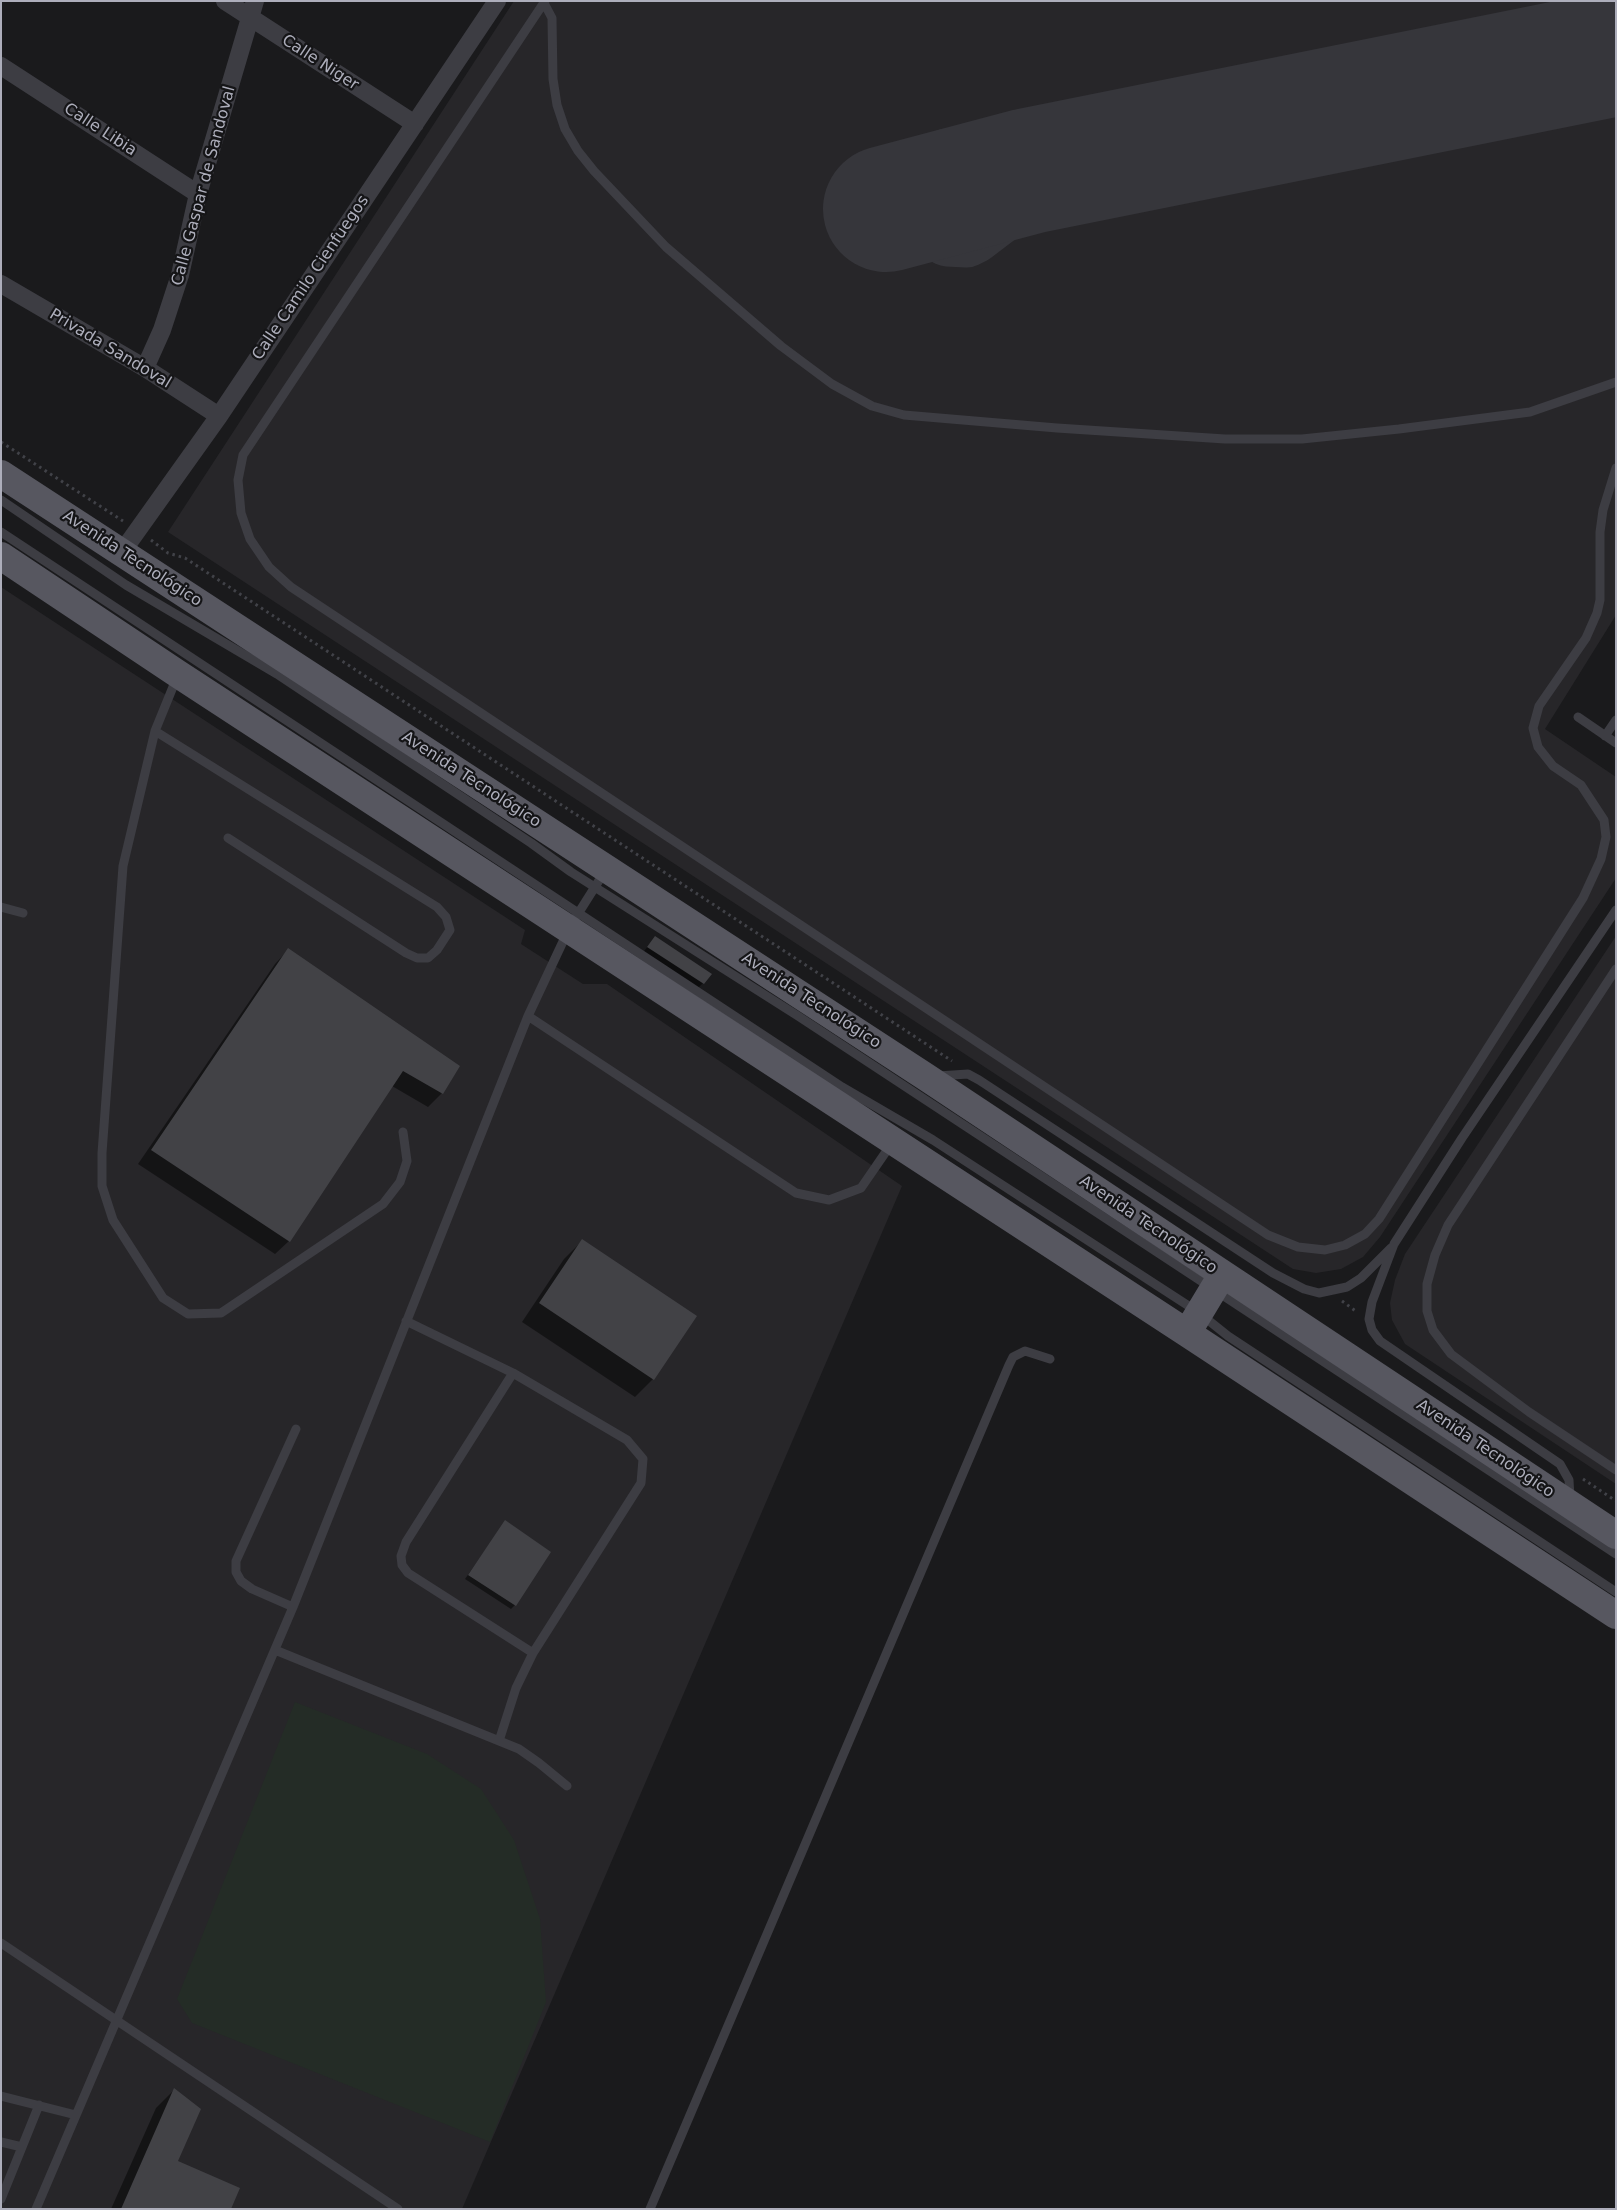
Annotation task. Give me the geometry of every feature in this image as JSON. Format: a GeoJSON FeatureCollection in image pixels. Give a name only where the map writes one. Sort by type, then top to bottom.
{"type":"FeatureCollection","features":[{"type":"Feature","properties":{"kind":"main road","name":"Avenida Tecnológico"},"geometry":{"type":"LineString","coordinates":[[1,474],[129,541],[600,878],[926,1077],[1218,1282],[1616,1535]]}},
{"type":"Feature","properties":{"kind":"main road"},"geometry":{"type":"LineString","coordinates":[[1,556],[178,674],[574,921],[894,1141],[1193,1322],[1616,1615]]}},
{"type":"Feature","properties":{"kind":"main road"},"geometry":{"type":"LineString","coordinates":[[1193,1322],[1218,1282]]}},
{"type":"Feature","properties":{"kind":"street","name":"Calle Niger"},"geometry":{"type":"LineString","coordinates":[[225,1],[253,10],[414,124]]}},
{"type":"Feature","properties":{"kind":"street","name":"Calle Camilo Cienfuegos"},"geometry":{"type":"LineString","coordinates":[[129,541],[218,416],[497,1]]}},
{"type":"Feature","properties":{"kind":"street","name":"Calle Gaspar de Sandoval"},"geometry":{"type":"LineString","coordinates":[[145,368],[162,330],[180,275],[198,194],[253,10]]}},
{"type":"Feature","properties":{"kind":"street","name":"Calle Libia"},"geometry":{"type":"LineString","coordinates":[[1,66],[198,194]]}},
{"type":"Feature","properties":{"kind":"street","name":"Privada Sandoval"},"geometry":{"type":"LineString","coordinates":[[1,284],[145,368],[218,416]]}},
{"type":"Feature","properties":{"kind":"lane"},"geometry":{"type":"LineString","coordinates":[[545,2],[552,18],[553,79],[557,105],[566,129],[578,151],[594,172],[666,247],[781,346],[832,384],[872,406],[904,415],[1056,428],[1225,439],[1302,439],[1530,412],[1616,382]]}},
{"type":"Feature","properties":{"kind":"lane"},"geometry":{"type":"LineString","coordinates":[[545,2],[243,455],[238,480],[241,513],[250,539],[269,567],[291,587],[1268,1235],[1298,1247],[1325,1250],[1345,1245],[1365,1234],[1379,1219],[1584,898],[1598,866],[1606,837],[1604,820],[1581,784],[1554,766],[1538,747],[1533,728],[1539,706],[1586,638],[1597,613],[1600,600],[1600,532],[1603,510],[1616,468]]}},
{"type":"Feature","properties":{"kind":"lane"},"geometry":{"type":"LineString","coordinates":[[1,500],[126,585],[277,674],[600,878],[806,1022],[1218,1282],[1616,1554]]}},
{"type":"Feature","properties":{"kind":"lane"},"geometry":{"type":"LineString","coordinates":[[1,532],[574,921],[842,1087],[933,1140],[1193,1322],[1228,1336],[1616,1592]]}},
{"type":"Feature","properties":{"kind":"lane"},"geometry":{"type":"LineString","coordinates":[[178,674],[155,731],[123,866],[102,1153],[102,1186],[113,1220],[163,1298],[188,1314],[221,1313],[383,1204],[400,1182],[408,1161],[402,1132]]}},
{"type":"Feature","properties":{"kind":"lane"},"geometry":{"type":"LineString","coordinates":[[1578,717],[1616,743]]}},
{"type":"Feature","properties":{"kind":"lane"},"geometry":{"type":"LineString","coordinates":[[1605,736],[1616,720]]}},
{"type":"Feature","properties":{"kind":"lane"},"geometry":{"type":"LineString","coordinates":[[155,731],[437,907],[446,918],[450,930],[437,950],[428,958],[417,958],[406,953],[228,838]]}},
{"type":"Feature","properties":{"kind":"lane"},"geometry":{"type":"LineString","coordinates":[[40,2206],[76,2114],[293,1607],[528,1016],[574,921],[600,878]]}},
{"type":"Feature","properties":{"kind":"lane"},"geometry":{"type":"LineString","coordinates":[[1,907],[23,913]]}},
{"type":"Feature","properties":{"kind":"lane"},"geometry":{"type":"LineString","coordinates":[[926,1077],[968,1074],[1273,1273],[1304,1289],[1319,1292],[1347,1287],[1361,1278],[1394,1244],[1462,1138],[1616,910]]}},
{"type":"Feature","properties":{"kind":"lane"},"geometry":{"type":"LineString","coordinates":[[1616,969],[1448,1225],[1435,1254],[1427,1284],[1427,1311],[1432,1330],[1451,1354],[1529,1412],[1616,1470]]}},
{"type":"Feature","properties":{"kind":"lane"},"geometry":{"type":"LineString","coordinates":[[528,1016],[796,1192],[829,1200],[860,1188],[894,1141]]}},
{"type":"Feature","properties":{"kind":"lane"},"geometry":{"type":"LineString","coordinates":[[1394,1244],[1372,1302],[1368,1319],[1372,1330],[1380,1341],[1560,1464],[1569,1480],[1570,1506]]}},
{"type":"Feature","properties":{"kind":"lane"},"geometry":{"type":"LineString","coordinates":[[406,1321],[513,1373],[627,1440],[642,1459],[641,1483],[533,1653],[516,1688],[499,1741]]}},
{"type":"Feature","properties":{"kind":"lane"},"geometry":{"type":"LineString","coordinates":[[650,2209],[1009,1365],[1013,1357],[1024,1351],[1050,1359]]}},
{"type":"Feature","properties":{"kind":"lane"},"geometry":{"type":"LineString","coordinates":[[513,1373],[406,1542],[401,1556],[402,1565],[408,1574],[533,1653]]}},
{"type":"Feature","properties":{"kind":"lane"},"geometry":{"type":"LineString","coordinates":[[293,1607],[252,1589],[241,1581],[236,1572],[236,1561],[296,1429]]}},
{"type":"Feature","properties":{"kind":"lane"},"geometry":{"type":"LineString","coordinates":[[275,1650],[519,1749],[540,1763],[567,1786]]}},
{"type":"Feature","properties":{"kind":"lane"},"geometry":{"type":"LineString","coordinates":[[1,1943],[398,2209]]}},
{"type":"Feature","properties":{"kind":"lane"},"geometry":{"type":"LineString","coordinates":[[1,2096],[76,2114]]}},
{"type":"Feature","properties":{"kind":"lane"},"geometry":{"type":"LineString","coordinates":[[1,2199],[39,2105]]}},
{"type":"Feature","properties":{"kind":"lane"},"geometry":{"type":"LineString","coordinates":[[1,2142],[22,2147]]}},
{"type":"Feature","properties":{"kind":"path"},"geometry":{"type":"LineString","coordinates":[[1,442],[129,541],[185,558],[952,1061],[968,1074]]}},
{"type":"Feature","properties":{"kind":"path"},"geometry":{"type":"LineString","coordinates":[[1330,1291],[1350,1308],[1368,1319]]}},
{"type":"Feature","properties":{"kind":"path"},"geometry":{"type":"LineString","coordinates":[[1566,1472],[1577,1476],[1616,1501]]}},
{"type":"Feature","properties":{"kind":"shaded area"},"geometry":{"type":"Polygon","coordinates":[[[514,1],[1616,1],[1616,615],[1545,729],[1616,777],[1616,878],[1380,1237],[1363,1257],[1341,1269],[1316,1273],[1293,1269],[168,532],[514,1]]]}},
{"type":"Feature","properties":{"kind":"shaded area"},"geometry":{"type":"Polygon","coordinates":[[[1,587],[525,930],[521,944],[583,984],[607,984],[902,1186],[462,2209],[1,2209],[1,587]]]}},
{"type":"Feature","properties":{"kind":"shaded area"},"geometry":{"type":"Polygon","coordinates":[[[1616,936],[1616,1484],[1405,1344],[1392,1320],[1390,1303],[1395,1280],[1405,1254],[1616,936]]]}},
{"type":"Feature","properties":{"kind":"shaded area"},"geometry":{"type":"Polygon","coordinates":[[[295,1702],[427,1754],[481,1789],[514,1840],[540,1919],[546,2002],[490,2142],[192,2023],[177,1999],[295,1702]]]}},
{"type":"Feature","properties":{"kind":"building"},"geometry":{"type":"Polygon","coordinates":[[[655,936],[712,974],[704,984],[647,947],[655,936]]]}},
{"type":"Feature","properties":{"kind":"building"},"geometry":{"type":"Polygon","coordinates":[[[288,948],[460,1066],[443,1094],[403,1071],[290,1242],[151,1150],[288,948]]]}},
{"type":"Feature","properties":{"kind":"building"},"geometry":{"type":"Polygon","coordinates":[[[582,1239],[697,1316],[654,1380],[539,1303],[582,1239]]]}},
{"type":"Feature","properties":{"kind":"building"},"geometry":{"type":"Polygon","coordinates":[[[505,1520],[551,1552],[516,1606],[468,1575],[505,1520]]]}},
{"type":"Feature","properties":{"kind":"building"},"geometry":{"type":"Polygon","coordinates":[[[174,2088],[201,2109],[178,2161],[240,2188],[231,2209],[121,2209],[174,2088]]]}},
{"type":"Feature","properties":{"kind":"taxiway"},"geometry":{"type":"LineString","coordinates":[[1029,171],[967,153],[947,154],[930,165],[918,182],[916,192],[918,213],[922,222],[937,236],[947,241],[967,242],[975,238],[1075,162]]}},
{"type":"Feature","properties":{"kind":"runway"},"geometry":{"type":"LineString","coordinates":[[886,209],[1029,171],[1616,53]]}}]}
